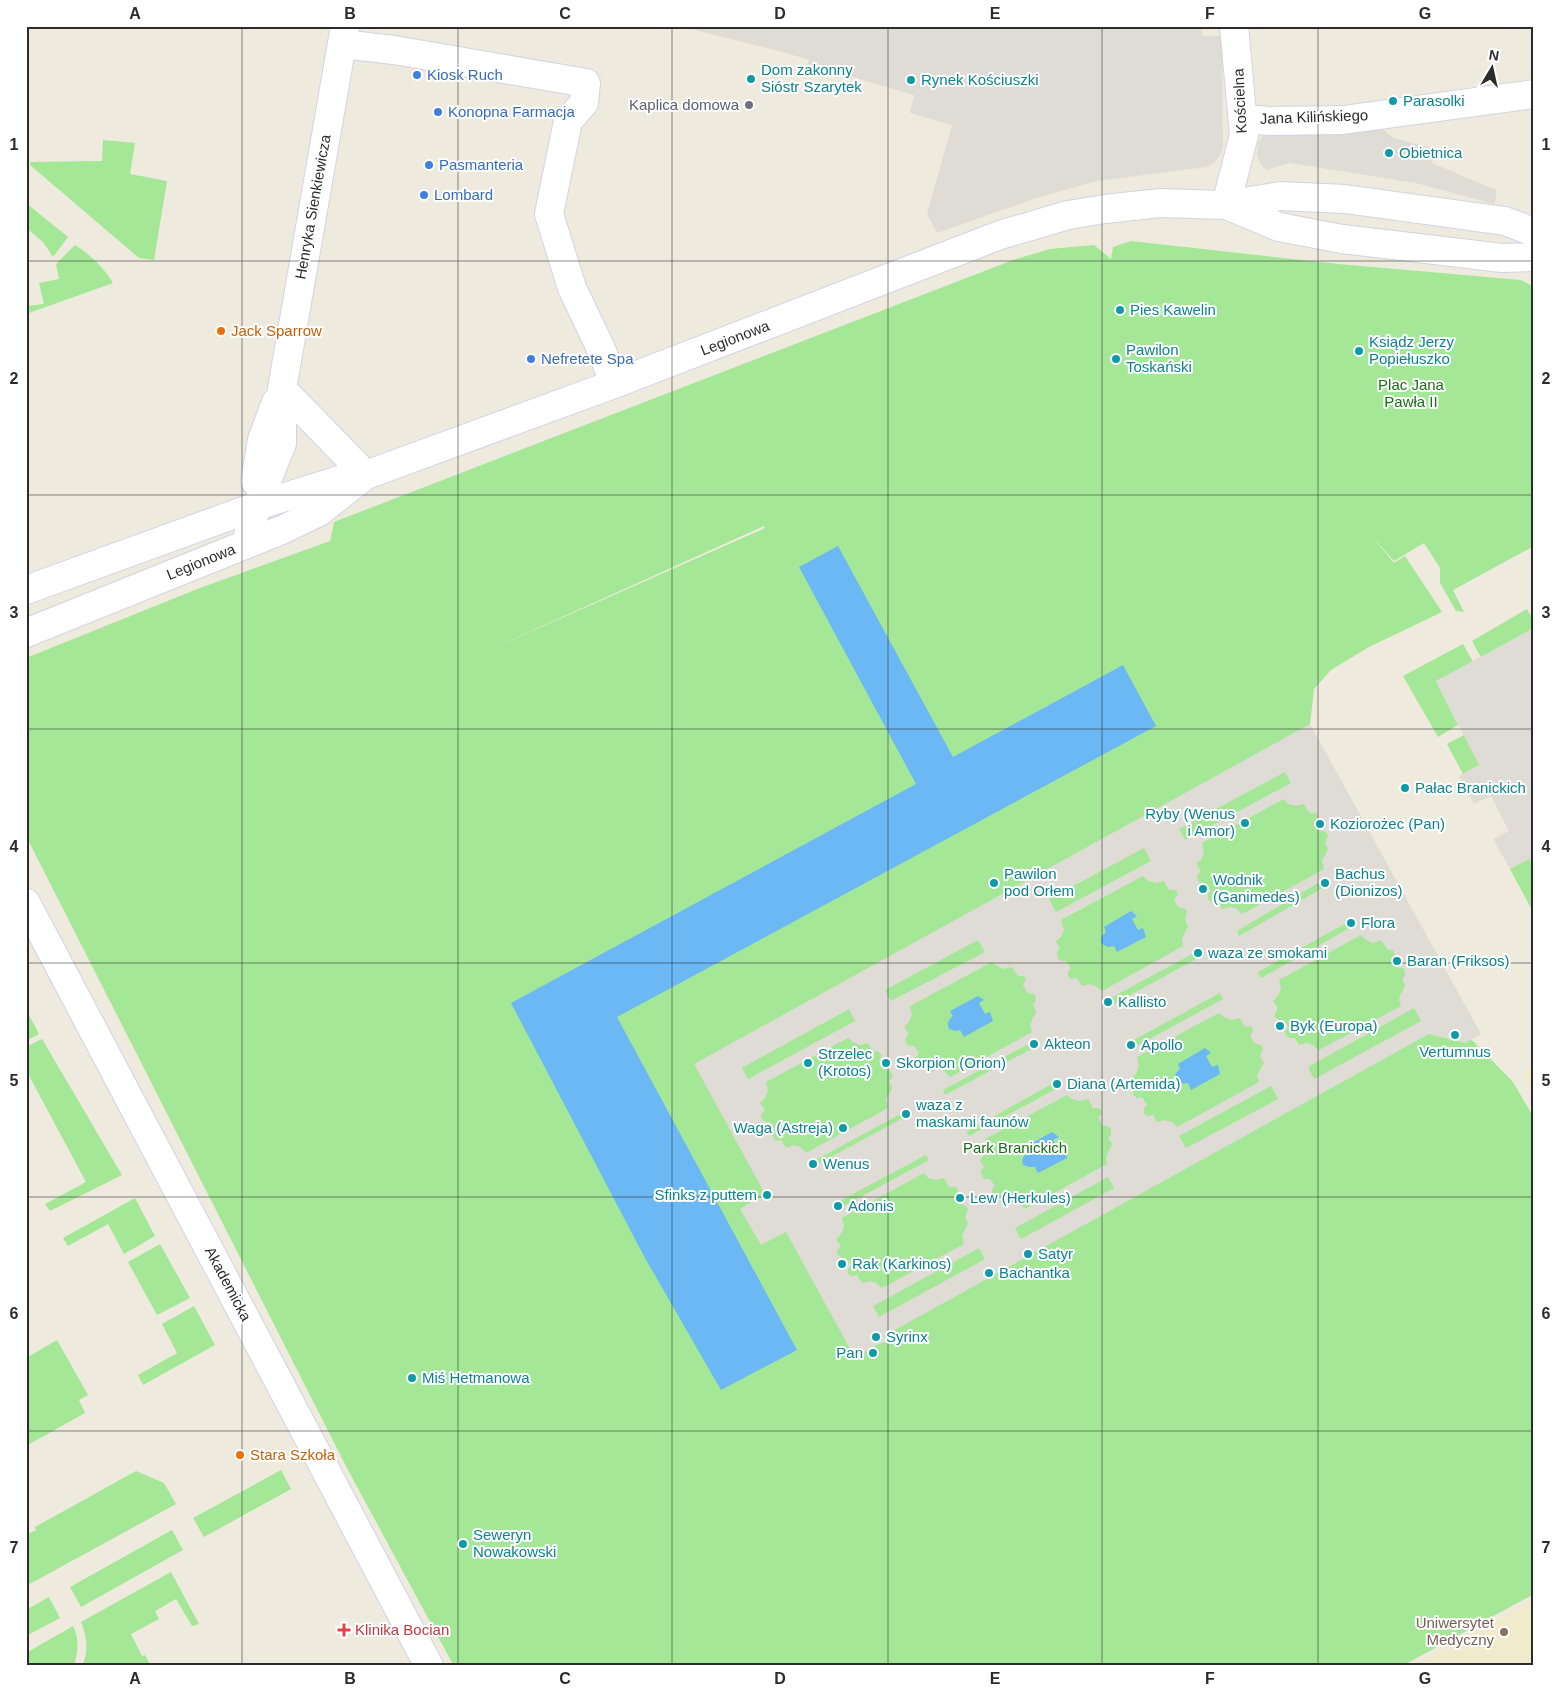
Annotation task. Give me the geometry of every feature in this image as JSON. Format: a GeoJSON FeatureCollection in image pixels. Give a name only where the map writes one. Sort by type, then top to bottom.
{"type":"FeatureCollection","features":[{"type":"Feature","properties":{"kind":"street","name":"Kościelna"},"geometry":{"type":"LineString","coordinates":[[1226,205],[1244,135],[1234,26]]}},
{"type":"Feature","properties":{"kind":"street"},"geometry":{"type":"LineString","coordinates":[[344,35],[394,50],[586,83],[584,103],[568,121],[549,214],[572,288],[602,351],[614,384]]}},
{"type":"Feature","properties":{"kind":"street","name":"Henryka Sienkiewicza"},"geometry":{"type":"LineString","coordinates":[[245,545],[257,506],[255,480],[262,440],[269,417],[282,389],[344,35]]}},
{"type":"Feature","properties":{"kind":"street","name":"Jana Kilińskiego"},"geometry":{"type":"LineString","coordinates":[[1244,119],[1268,121],[1343,120],[1534,94]]}},
{"type":"Feature","properties":{"kind":"street"},"geometry":{"type":"LineString","coordinates":[[1226,205],[1281,196],[1345,199],[1505,221],[1534,232]]}},
{"type":"Feature","properties":{"kind":"street","name":"Legionowa"},"geometry":{"type":"LineString","coordinates":[[26,590],[257,506],[336,480],[366,475],[614,384],[1000,236],[1068,215],[1106,209],[1160,203],[1226,205]]}},
{"type":"Feature","properties":{"kind":"street"},"geometry":{"type":"LineString","coordinates":[[1226,205],[1279,227],[1342,240],[1502,258],[1534,256]]}},
{"type":"Feature","properties":{"kind":"street"},"geometry":{"type":"LineString","coordinates":[[282,389],[366,475]]}},
{"type":"Feature","properties":{"kind":"street","name":"Legionowa"},"geometry":{"type":"LineString","coordinates":[[26,633],[284,529],[319,512],[366,475]]}},
{"type":"Feature","properties":{"kind":"street","name":"Akademicka"},"geometry":{"type":"LineString","coordinates":[[26,903],[429,1666]]}},
{"type":"Feature","properties":{"kind":"shaded area"},"geometry":{"type":"Polygon","coordinates":[[[679,26],[1202,26],[1202,36],[1222,36],[1223,147],[1221,154],[1215,162],[1206,167],[1097,181],[1039,197],[937,233],[927,214],[952,125],[910,113],[914,95],[808,64],[809,60],[783,52],[679,26]]]}},
{"type":"Feature","properties":{"kind":"shaded area"},"geometry":{"type":"Polygon","coordinates":[[[1378,125],[1393,138],[1432,148],[1434,151],[1432,163],[1496,190],[1494,204],[1416,183],[1290,163],[1266,170],[1261,165],[1257,155],[1258,143],[1263,136],[1270,132],[1378,125]]]}},
{"type":"Feature","properties":{"kind":"shaded area"},"geometry":{"type":"Polygon","coordinates":[[[1534,628],[1534,866],[1529,859],[1510,869],[1493,839],[1509,831],[1491,796],[1474,804],[1459,776],[1479,765],[1436,681],[1534,628]]]}},
{"type":"Feature","properties":{"kind":"shaded area"},"geometry":{"type":"Polygon","coordinates":[[[1310,724],[1481,1034],[1465,1043],[1429,1034],[884,1336],[887,1341],[855,1358],[786,1232],[761,1245],[740,1209],[765,1194],[694,1064],[1310,724]],[[1285,772],[1179,829],[1185,840],[1291,783],[1285,772]],[[1284,799],[1202,843],[1204,852],[1201,860],[1196,864],[1201,871],[1197,876],[1198,881],[1206,884],[1211,891],[1208,894],[1208,899],[1212,902],[1217,901],[1222,909],[1236,908],[1242,914],[1324,869],[1322,861],[1328,849],[1325,843],[1328,835],[1319,830],[1315,822],[1318,817],[1316,813],[1309,813],[1304,804],[1296,806],[1288,804],[1284,799]],[[1144,848],[1049,899],[1056,912],[1151,861],[1144,848]],[[1143,876],[1061,920],[1064,930],[1061,937],[1056,941],[1060,949],[1057,953],[1058,958],[1061,961],[1066,961],[1071,968],[1068,976],[1072,979],[1077,978],[1082,986],[1090,984],[1102,991],[1183,946],[1182,939],[1188,926],[1185,920],[1187,912],[1185,909],[1178,907],[1174,899],[1178,894],[1176,890],[1169,890],[1164,881],[1156,883],[1148,881],[1143,876]],[[1323,880],[1237,931],[1239,936],[1326,886],[1323,880]],[[1350,921],[1258,972],[1259,975],[1261,978],[1353,926],[1350,921]],[[1361,935],[1279,980],[1281,989],[1273,1001],[1278,1008],[1275,1017],[1279,1020],[1284,1020],[1288,1027],[1285,1031],[1286,1035],[1289,1038],[1295,1038],[1299,1045],[1307,1043],[1319,1050],[1401,1006],[1399,998],[1405,986],[1402,979],[1405,976],[1405,972],[1403,968],[1396,967],[1392,959],[1395,956],[1393,950],[1387,949],[1381,940],[1373,943],[1361,935]],[[978,940],[885,990],[891,1001],[985,952],[978,940]],[[1198,951],[1107,1000],[1110,1006],[1200,957],[1198,951]],[[992,962],[910,1006],[912,1015],[904,1027],[909,1034],[905,1039],[906,1043],[914,1046],[919,1053],[916,1058],[920,1065],[925,1064],[930,1072],[938,1069],[944,1071],[950,1077],[1032,1032],[1030,1024],[1036,1012],[1033,1005],[1036,998],[1034,994],[1027,993],[1023,985],[1026,979],[1024,976],[1018,976],[1012,967],[1004,969],[992,962]],[[1220,993],[1130,1042],[1131,1045],[1133,1048],[1223,999],[1220,993]],[[1414,1008],[1308,1067],[1314,1079],[1421,1021],[1414,1008]],[[849,1009],[742,1068],[748,1079],[855,1021],[849,1009]],[[1219,1013],[1137,1057],[1139,1066],[1132,1078],[1136,1085],[1133,1095],[1137,1098],[1142,1097],[1147,1105],[1144,1108],[1144,1113],[1147,1116],[1153,1115],[1157,1122],[1165,1120],[1172,1122],[1177,1127],[1259,1082],[1257,1075],[1264,1063],[1260,1056],[1263,1049],[1261,1045],[1254,1043],[1250,1036],[1253,1030],[1251,1026],[1245,1027],[1240,1018],[1231,1020],[1219,1013]],[[848,1038],[766,1082],[768,1091],[760,1103],[765,1110],[761,1115],[762,1120],[770,1122],[775,1130],[772,1133],[776,1141],[781,1140],[786,1148],[794,1145],[800,1147],[806,1153],[888,1108],[886,1100],[892,1088],[889,1081],[892,1078],[892,1074],[890,1070],[883,1069],[879,1061],[882,1055],[877,1051],[874,1052],[868,1043],[860,1045],[848,1038]],[[1032,1042],[943,1090],[945,1095],[1035,1047],[1032,1042]],[[1055,1082],[966,1132],[969,1136],[1059,1087],[1055,1082]],[[1271,1086],[1179,1136],[1186,1148],[1278,1099],[1271,1086]],[[1067,1095],[985,1139],[987,1147],[980,1160],[984,1167],[981,1171],[982,1176],[985,1179],[990,1179],[995,1186],[992,1194],[995,1197],[1001,1197],[1006,1204],[1013,1202],[1020,1204],[1025,1209],[1107,1164],[1106,1157],[1112,1144],[1108,1138],[1111,1135],[1111,1130],[1109,1127],[1102,1125],[1098,1117],[1102,1112],[1099,1108],[1093,1108],[1088,1099],[1079,1101],[1067,1095]],[[904,1112],[812,1162],[814,1166],[907,1116],[904,1112]],[[926,1155],[836,1203],[840,1208],[929,1160],[926,1155]],[[924,1173],[842,1218],[844,1227],[836,1239],[841,1246],[837,1250],[838,1255],[846,1258],[851,1265],[848,1273],[851,1276],[857,1275],[862,1283],[870,1281],[882,1288],[964,1244],[962,1236],[968,1223],[965,1217],[968,1209],[966,1206],[959,1204],[955,1197],[958,1191],[956,1187],[949,1187],[944,1178],[936,1180],[928,1178],[924,1173]],[[1108,1177],[1015,1228],[1021,1239],[1114,1188],[1108,1177]],[[979,1248],[873,1306],[879,1317],[985,1259],[979,1248]]]}},
{"type":"Feature","properties":{"kind":"shaded area"},"geometry":{"type":"Polygon","coordinates":[[[1534,1064],[1534,1093],[1523,1074],[1534,1064]]]}},
{"type":"Feature","properties":{"kind":"shaded area","name":"Uniwersytet Medyczny"},"geometry":{"type":"Polygon","coordinates":[[[1534,1599],[1534,1666],[1415,1666],[1534,1599]]]}},
{"type":"Feature","properties":{"kind":"green space"},"geometry":{"type":"Polygon","coordinates":[[[103,140],[135,143],[130,174],[167,181],[154,260],[139,258],[30,165],[31,162],[102,161],[103,140]]]}},
{"type":"Feature","properties":{"kind":"green space"},"geometry":{"type":"Polygon","coordinates":[[[26,203],[68,237],[53,257],[43,242],[26,228],[26,203]]]}},
{"type":"Feature","properties":{"kind":"green space","name":"Park Branickich"},"geometry":{"type":"Polygon","coordinates":[[[1131,241],[1338,264],[1521,280],[1534,287],[1534,546],[1453,590],[1464,612],[1456,611],[1440,583],[1440,568],[1424,543],[1394,561],[1369,533],[1394,563],[1405,556],[1442,612],[1369,647],[1331,670],[1314,689],[1308,742],[1471,1039],[1513,1082],[1534,1118],[1534,1594],[1402,1666],[454,1666],[348,1470],[26,836],[26,658],[200,588],[330,541],[334,522],[1013,260],[1050,249],[1094,245],[1111,259],[1113,247],[1131,241]],[[764,526],[469,659],[765,528],[764,526]]]}},
{"type":"Feature","properties":{"kind":"green space"},"geometry":{"type":"Polygon","coordinates":[[[75,245],[97,262],[113,283],[26,314],[26,306],[44,304],[39,283],[59,279],[56,264],[75,245]]]}},
{"type":"Feature","properties":{"kind":"green space"},"geometry":{"type":"Polygon","coordinates":[[[1527,609],[1534,622],[1534,628],[1480,656],[1472,641],[1527,609]]]}},
{"type":"Feature","properties":{"kind":"green space"},"geometry":{"type":"Polygon","coordinates":[[[1463,644],[1472,660],[1471,663],[1436,681],[1458,725],[1438,737],[1403,676],[1463,644]]]}},
{"type":"Feature","properties":{"kind":"green space"},"geometry":{"type":"Polygon","coordinates":[[[1464,735],[1480,765],[1463,774],[1447,744],[1464,735]]]}},
{"type":"Feature","properties":{"kind":"green space"},"geometry":{"type":"Polygon","coordinates":[[[1530,858],[1534,866],[1534,914],[1510,869],[1530,858]]]}},
{"type":"Feature","properties":{"kind":"green space"},"geometry":{"type":"Polygon","coordinates":[[[29,1015],[39,1034],[26,1041],[26,1017],[29,1015]]]}},
{"type":"Feature","properties":{"kind":"green space"},"geometry":{"type":"Polygon","coordinates":[[[42,1039],[122,1175],[50,1211],[45,1204],[86,1182],[26,1070],[26,1047],[42,1039]]]}},
{"type":"Feature","properties":{"kind":"green space"},"geometry":{"type":"Polygon","coordinates":[[[135,1198],[155,1236],[124,1254],[108,1224],[68,1246],[63,1238],[135,1198]]]}},
{"type":"Feature","properties":{"kind":"green space"},"geometry":{"type":"Polygon","coordinates":[[[160,1244],[190,1298],[157,1315],[128,1262],[160,1244]]]}},
{"type":"Feature","properties":{"kind":"green space"},"geometry":{"type":"Polygon","coordinates":[[[194,1306],[215,1345],[143,1385],[138,1375],[177,1353],[162,1324],[194,1306]]]}},
{"type":"Feature","properties":{"kind":"green space"},"geometry":{"type":"Polygon","coordinates":[[[57,1340],[88,1395],[79,1400],[85,1413],[26,1446],[26,1358],[57,1340]]]}},
{"type":"Feature","properties":{"kind":"green space"},"geometry":{"type":"Polygon","coordinates":[[[281,1470],[291,1489],[204,1537],[193,1518],[281,1470]]]}},
{"type":"Feature","properties":{"kind":"green space"},"geometry":{"type":"Polygon","coordinates":[[[136,1471],[164,1483],[176,1504],[26,1586],[26,1535],[36,1530],[35,1527],[136,1471]]]}},
{"type":"Feature","properties":{"kind":"green space"},"geometry":{"type":"Polygon","coordinates":[[[172,1530],[183,1550],[81,1607],[70,1587],[172,1530]]]}},
{"type":"Feature","properties":{"kind":"green space"},"geometry":{"type":"Polygon","coordinates":[[[171,1572],[199,1624],[192,1626],[176,1599],[155,1611],[159,1619],[131,1634],[142,1656],[145,1655],[151,1666],[82,1666],[86,1656],[86,1644],[81,1622],[171,1572]]]}},
{"type":"Feature","properties":{"kind":"green space"},"geometry":{"type":"Polygon","coordinates":[[[49,1597],[60,1618],[26,1636],[26,1610],[49,1597]]]}},
{"type":"Feature","properties":{"kind":"green space"},"geometry":{"type":"Polygon","coordinates":[[[73,1626],[78,1646],[73,1666],[26,1666],[26,1653],[73,1626]]]}},
{"type":"Feature","properties":{"kind":"water"},"geometry":{"type":"Polygon","coordinates":[[[838,546],[953,757],[1123,665],[1156,726],[617,1017],[797,1350],[721,1390],[645,1258],[511,1003],[916,784],[799,567],[838,546]]]}},
{"type":"Feature","properties":{"kind":"water"},"geometry":{"type":"Polygon","coordinates":[[[1131,911],[1137,916],[1132,919],[1138,930],[1143,928],[1146,937],[1117,952],[1114,946],[1108,947],[1102,944],[1101,937],[1106,932],[1104,927],[1131,911]]]}},
{"type":"Feature","properties":{"kind":"water"},"geometry":{"type":"Polygon","coordinates":[[[978,996],[984,1000],[979,1003],[985,1014],[990,1012],[993,1021],[964,1037],[960,1030],[949,1029],[948,1022],[953,1016],[950,1011],[978,996]]]}},
{"type":"Feature","properties":{"kind":"water"},"geometry":{"type":"Polygon","coordinates":[[[1205,1048],[1211,1053],[1206,1056],[1212,1067],[1218,1065],[1220,1074],[1191,1090],[1188,1083],[1182,1084],[1176,1081],[1175,1074],[1180,1069],[1178,1064],[1205,1048]]]}},
{"type":"Feature","properties":{"kind":"water"},"geometry":{"type":"Polygon","coordinates":[[[1052,1132],[1059,1137],[1053,1140],[1060,1151],[1065,1149],[1067,1158],[1038,1173],[1035,1167],[1023,1165],[1023,1158],[1027,1153],[1025,1147],[1052,1132]]]}},
{"type":"Feature","properties":{"kind":"place","name":"Kiosk Ruch"},"geometry":{"type":"Point","coordinates":[417,75]}},
{"type":"Feature","properties":{"kind":"place","name":"Dom zakonny Sióstr Szarytek"},"geometry":{"type":"Point","coordinates":[751,79]}},
{"type":"Feature","properties":{"kind":"place","name":"Rynek Kościuszki"},"geometry":{"type":"Point","coordinates":[911,80]}},
{"type":"Feature","properties":{"kind":"place","name":"Parasolki"},"geometry":{"type":"Point","coordinates":[1393,101]}},
{"type":"Feature","properties":{"kind":"place","name":"Kaplica domowa"},"geometry":{"type":"Point","coordinates":[749,105]}},
{"type":"Feature","properties":{"kind":"place","name":"Konopna Farmacja"},"geometry":{"type":"Point","coordinates":[438,112]}},
{"type":"Feature","properties":{"kind":"place","name":"Obietnica"},"geometry":{"type":"Point","coordinates":[1389,153]}},
{"type":"Feature","properties":{"kind":"place","name":"Pasmanteria"},"geometry":{"type":"Point","coordinates":[429,165]}},
{"type":"Feature","properties":{"kind":"place","name":"Lombard"},"geometry":{"type":"Point","coordinates":[424,195]}},
{"type":"Feature","properties":{"kind":"place","name":"Pies Kawelin"},"geometry":{"type":"Point","coordinates":[1120,310]}},
{"type":"Feature","properties":{"kind":"place","name":"Jack Sparrow"},"geometry":{"type":"Point","coordinates":[221,331]}},
{"type":"Feature","properties":{"kind":"place","name":"Ksiądz Jerzy Popiełuszko"},"geometry":{"type":"Point","coordinates":[1359,351]}},
{"type":"Feature","properties":{"kind":"place","name":"Nefretete Spa"},"geometry":{"type":"Point","coordinates":[531,359]}},
{"type":"Feature","properties":{"kind":"place","name":"Pawilon Toskański"},"geometry":{"type":"Point","coordinates":[1116,359]}},
{"type":"Feature","properties":{"kind":"place","name":"Pałac Branickich"},"geometry":{"type":"Point","coordinates":[1405,788]}},
{"type":"Feature","properties":{"kind":"place","name":"Ryby (Wenus i Amor)"},"geometry":{"type":"Point","coordinates":[1245,823]}},
{"type":"Feature","properties":{"kind":"place","name":"Koziorożec (Pan)"},"geometry":{"type":"Point","coordinates":[1320,824]}},
{"type":"Feature","properties":{"kind":"place","name":"Pawilon pod Orłem"},"geometry":{"type":"Point","coordinates":[994,883]}},
{"type":"Feature","properties":{"kind":"place","name":"Bachus (Dionizos)"},"geometry":{"type":"Point","coordinates":[1325,883]}},
{"type":"Feature","properties":{"kind":"place","name":"Wodnik (Ganimedes)"},"geometry":{"type":"Point","coordinates":[1203,889]}},
{"type":"Feature","properties":{"kind":"place","name":"Flora"},"geometry":{"type":"Point","coordinates":[1351,923]}},
{"type":"Feature","properties":{"kind":"place","name":"waza ze smokami"},"geometry":{"type":"Point","coordinates":[1198,953]}},
{"type":"Feature","properties":{"kind":"place","name":"Baran (Friksos)"},"geometry":{"type":"Point","coordinates":[1397,961]}},
{"type":"Feature","properties":{"kind":"place","name":"Kallisto"},"geometry":{"type":"Point","coordinates":[1108,1002]}},
{"type":"Feature","properties":{"kind":"place","name":"Byk (Europa)"},"geometry":{"type":"Point","coordinates":[1280,1026]}},
{"type":"Feature","properties":{"kind":"place","name":"Vertumnus"},"geometry":{"type":"Point","coordinates":[1455,1035]}},
{"type":"Feature","properties":{"kind":"place","name":"Akteon"},"geometry":{"type":"Point","coordinates":[1034,1044]}},
{"type":"Feature","properties":{"kind":"place","name":"Apollo"},"geometry":{"type":"Point","coordinates":[1131,1045]}},
{"type":"Feature","properties":{"kind":"place","name":"Strzelec (Krotos)"},"geometry":{"type":"Point","coordinates":[808,1063]}},
{"type":"Feature","properties":{"kind":"place","name":"Skorpion (Orion)"},"geometry":{"type":"Point","coordinates":[886,1063]}},
{"type":"Feature","properties":{"kind":"place","name":"Diana (Artemida)"},"geometry":{"type":"Point","coordinates":[1057,1084]}},
{"type":"Feature","properties":{"kind":"place","name":"waza z maskami faunów"},"geometry":{"type":"Point","coordinates":[906,1114]}},
{"type":"Feature","properties":{"kind":"place","name":"Waga (Astreja)"},"geometry":{"type":"Point","coordinates":[843,1128]}},
{"type":"Feature","properties":{"kind":"place","name":"Wenus"},"geometry":{"type":"Point","coordinates":[813,1164]}},
{"type":"Feature","properties":{"kind":"place","name":"Sfinks z puttem"},"geometry":{"type":"Point","coordinates":[767,1195]}},
{"type":"Feature","properties":{"kind":"place","name":"Lew (Herkules)"},"geometry":{"type":"Point","coordinates":[960,1198]}},
{"type":"Feature","properties":{"kind":"place","name":"Adonis"},"geometry":{"type":"Point","coordinates":[838,1206]}},
{"type":"Feature","properties":{"kind":"place","name":"Satyr"},"geometry":{"type":"Point","coordinates":[1028,1254]}},
{"type":"Feature","properties":{"kind":"place","name":"Rak (Karkinos)"},"geometry":{"type":"Point","coordinates":[842,1264]}},
{"type":"Feature","properties":{"kind":"place","name":"Bachantka"},"geometry":{"type":"Point","coordinates":[989,1273]}},
{"type":"Feature","properties":{"kind":"place","name":"Syrinx"},"geometry":{"type":"Point","coordinates":[876,1337]}},
{"type":"Feature","properties":{"kind":"place","name":"Pan"},"geometry":{"type":"Point","coordinates":[873,1353]}},
{"type":"Feature","properties":{"kind":"place","name":"Miś Hetmanowa"},"geometry":{"type":"Point","coordinates":[412,1378]}},
{"type":"Feature","properties":{"kind":"place","name":"Stara Szkoła"},"geometry":{"type":"Point","coordinates":[240,1455]}},
{"type":"Feature","properties":{"kind":"place","name":"Seweryn Nowakowski"},"geometry":{"type":"Point","coordinates":[463,1544]}},
{"type":"Feature","properties":{"kind":"place","name":"Klinika Bocian"},"geometry":{"type":"Point","coordinates":[344,1630]}},
{"type":"Feature","properties":{"kind":"place","name":"Uniwersytet Medyczny"},"geometry":{"type":"Point","coordinates":[1504,1632]}},
{"type":"Feature","properties":{"kind":"park label","name":"Plac Jana Pawła II"},"geometry":{"type":"Point","coordinates":[1411,394]}}]}
